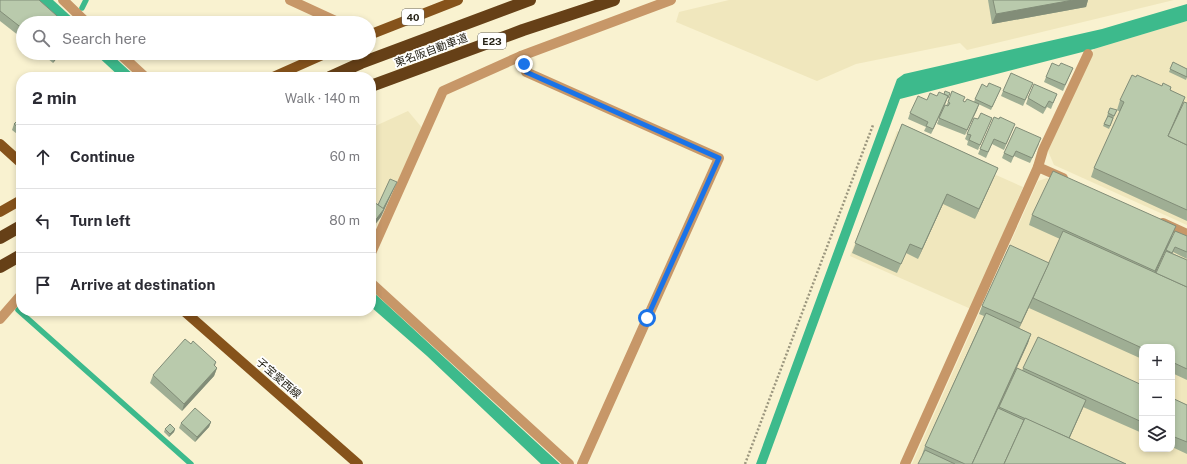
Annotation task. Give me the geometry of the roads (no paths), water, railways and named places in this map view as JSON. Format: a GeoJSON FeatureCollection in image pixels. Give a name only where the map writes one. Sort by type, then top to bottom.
{"type":"FeatureCollection","features":[{"type":"Feature","properties":{"kind":"highway","name":"東名阪自動車道"},"geometry":{"type":"LineString","coordinates":[[376,57],[530,0]]}},
{"type":"Feature","properties":{"kind":"highway","name":"東名阪自動車道"},"geometry":{"type":"LineString","coordinates":[[376,84],[523,30],[614,0]]}},
{"type":"Feature","properties":{"kind":"highway","name":"東名阪自動車道"},"geometry":{"type":"LineString","coordinates":[[341,72],[369,60]]}},
{"type":"Feature","properties":{"kind":"highway"},"geometry":{"type":"LineString","coordinates":[[0,238],[16,229]]}},
{"type":"Feature","properties":{"kind":"highway"},"geometry":{"type":"LineString","coordinates":[[0,267],[16,258]]}},
{"type":"Feature","properties":{"kind":"main road","name":"40"},"geometry":{"type":"LineString","coordinates":[[376,32],[458,0]]}},
{"type":"Feature","properties":{"kind":"main road"},"geometry":{"type":"LineString","coordinates":[[284,72],[311,60]]}},
{"type":"Feature","properties":{"kind":"main road"},"geometry":{"type":"LineString","coordinates":[[0,144],[16,158]]}},
{"type":"Feature","properties":{"kind":"main road"},"geometry":{"type":"LineString","coordinates":[[0,212],[16,203]]}},
{"type":"Feature","properties":{"kind":"main road","name":"子宝愛西線"},"geometry":{"type":"LineString","coordinates":[[190,316],[358,464]]}},
{"type":"Feature","properties":{"kind":"street"},"geometry":{"type":"LineString","coordinates":[[63,0],[80,16]]}},
{"type":"Feature","properties":{"kind":"street"},"geometry":{"type":"LineString","coordinates":[[290,0],[325,16]]}},
{"type":"Feature","properties":{"kind":"street"},"geometry":{"type":"LineString","coordinates":[[376,242],[443,91],[521,56],[671,0]]}},
{"type":"Feature","properties":{"kind":"street"},"geometry":{"type":"LineString","coordinates":[[905,464],[1038,167],[1043,150],[1088,54]]}},
{"type":"Feature","properties":{"kind":"street"},"geometry":{"type":"LineString","coordinates":[[521,56],[526,72],[719,158],[582,464]]}},
{"type":"Feature","properties":{"kind":"street"},"geometry":{"type":"LineString","coordinates":[[127,60],[140,72]]}},
{"type":"Feature","properties":{"kind":"street"},"geometry":{"type":"LineString","coordinates":[[1038,167],[1074,183]]}},
{"type":"Feature","properties":{"kind":"street"},"geometry":{"type":"LineString","coordinates":[[1152,218],[1187,234]]}},
{"type":"Feature","properties":{"kind":"street"},"geometry":{"type":"LineString","coordinates":[[376,288],[569,464]]}},
{"type":"Feature","properties":{"kind":"street"},"geometry":{"type":"LineString","coordinates":[[0,319],[16,301]]}},
{"type":"Feature","properties":{"kind":"waterway"},"geometry":{"type":"LineString","coordinates":[[82,8],[86,0]]}},
{"type":"Feature","properties":{"kind":"waterway"},"geometry":{"type":"LineString","coordinates":[[25,316],[191,464]]}}]}
